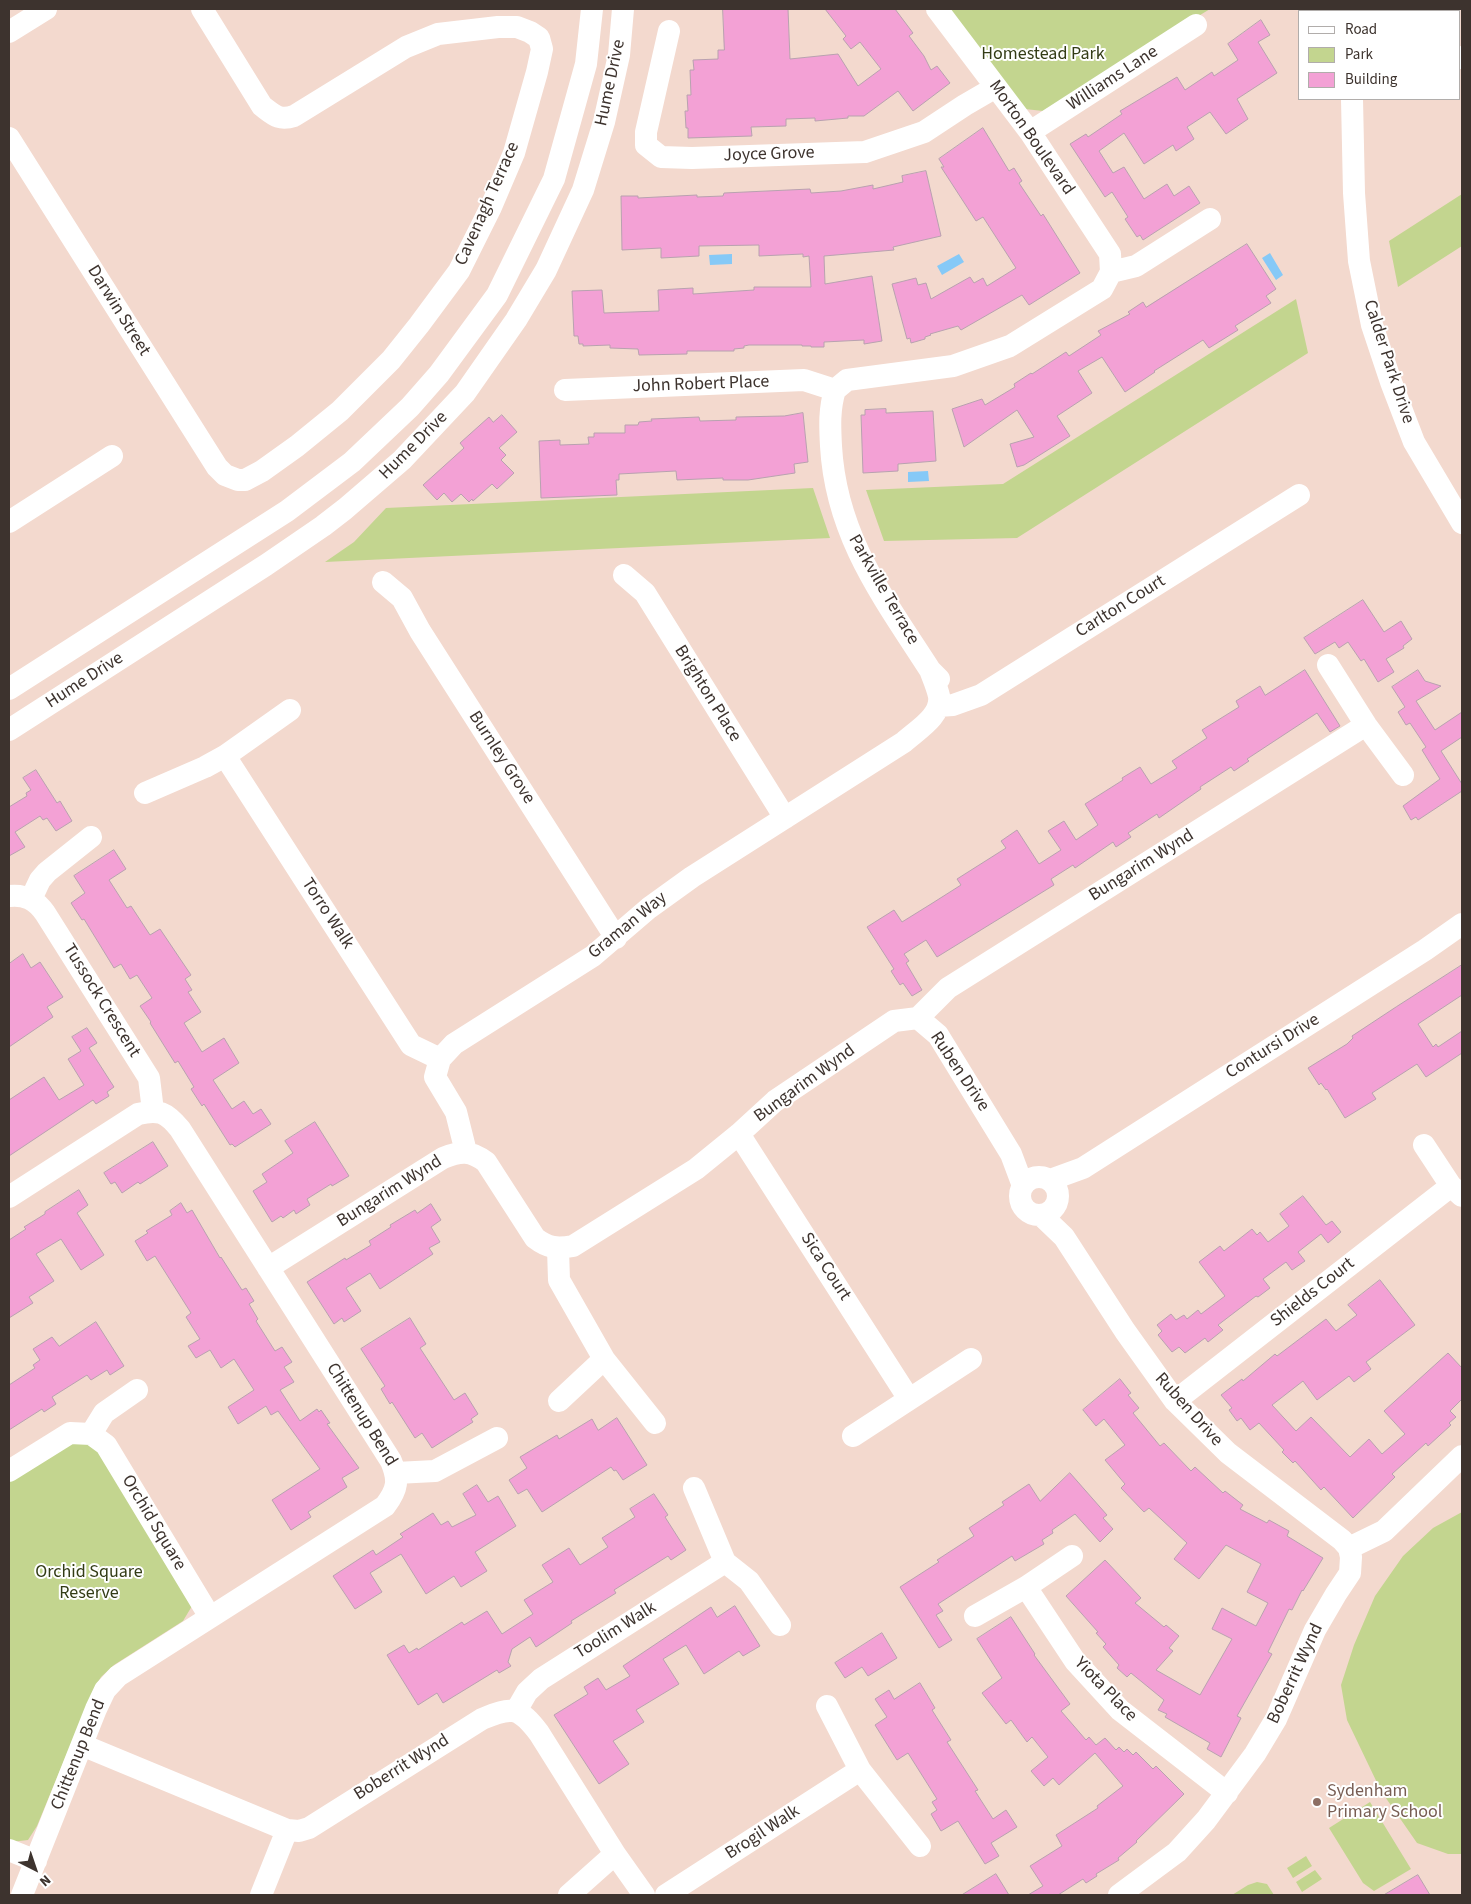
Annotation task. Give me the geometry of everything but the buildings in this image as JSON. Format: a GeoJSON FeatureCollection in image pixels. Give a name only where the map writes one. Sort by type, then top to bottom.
{"type":"FeatureCollection","features":[{"type":"Feature","properties":{"kind":"street"},"geometry":{"type":"LineString","coordinates":[[9,32],[46,9]]}},
{"type":"Feature","properties":{"kind":"street","name":"Cavenagh Terrace"},"geometry":{"type":"LineString","coordinates":[[202,9],[262,106],[284,119],[294,116],[406,47],[438,34],[498,27],[517,27],[539,38],[542,49],[514,153],[491,208],[459,271],[391,360],[340,411],[297,446],[262,471],[245,480],[233,478]]}},
{"type":"Feature","properties":{"kind":"street","name":"Hume Drive"},"geometry":{"type":"LineString","coordinates":[[9,689],[287,511],[319,488],[352,462],[380,436],[410,407],[439,374],[496,295],[554,179],[586,64],[592,9]]}},
{"type":"Feature","properties":{"kind":"street","name":"Hume Drive"},"geometry":{"type":"LineString","coordinates":[[9,730],[323,526],[402,460],[465,393],[516,320],[546,270],[582,190],[604,122],[619,55],[623,9]]}},
{"type":"Feature","properties":{"kind":"street","name":"Morton Boulevard"},"geometry":{"type":"LineString","coordinates":[[937,9],[1030,132],[1110,254],[1112,272]]}},
{"type":"Feature","properties":{"kind":"street","name":"Williams Lane"},"geometry":{"type":"LineString","coordinates":[[1030,132],[1196,25]]}},
{"type":"Feature","properties":{"kind":"street","name":"Joyce Grove"},"geometry":{"type":"LineString","coordinates":[[669,31],[646,132],[646,145],[660,157],[692,158],[865,152],[924,132],[996,87]]}},
{"type":"Feature","properties":{"kind":"street","name":"Calder Park Drive"},"geometry":{"type":"LineString","coordinates":[[1352,100],[1354,193],[1359,261],[1372,325],[1414,442],[1462,523]]}},
{"type":"Feature","properties":{"kind":"street","name":"Darwin Street"},"geometry":{"type":"LineString","coordinates":[[9,138],[209,456],[225,475],[233,478]]}},
{"type":"Feature","properties":{"kind":"street"},"geometry":{"type":"LineString","coordinates":[[835,390],[847,380],[953,366],[1010,346],[1102,288],[1112,272],[1136,266],[1210,219]]}},
{"type":"Feature","properties":{"kind":"street","name":"John Robert Place"},"geometry":{"type":"LineString","coordinates":[[565,390],[804,380],[835,390]]}},
{"type":"Feature","properties":{"kind":"street","name":"Parkville Terrace"},"geometry":{"type":"LineString","coordinates":[[835,390],[830,405],[832,461],[841,508],[848,529],[856,549],[879,591],[930,670],[939,697],[946,705]]}},
{"type":"Feature","properties":{"kind":"street"},"geometry":{"type":"LineString","coordinates":[[9,522],[112,456]]}},
{"type":"Feature","properties":{"kind":"street","name":"Carlton Court"},"geometry":{"type":"LineString","coordinates":[[946,705],[981,695],[1299,495]]}},
{"type":"Feature","properties":{"kind":"street","name":"Brighton Place"},"geometry":{"type":"LineString","coordinates":[[624,575],[645,593],[785,818]]}},
{"type":"Feature","properties":{"kind":"street","name":"Burnley Grove"},"geometry":{"type":"LineString","coordinates":[[383,582],[402,598],[420,631],[616,938]]}},
{"type":"Feature","properties":{"kind":"street"},"geometry":{"type":"LineString","coordinates":[[1328,665],[1366,725],[1403,775]]}},
{"type":"Feature","properties":{"kind":"street","name":"Graman Way"},"geometry":{"type":"LineString","coordinates":[[440,1059],[454,1044],[593,956],[670,892],[904,742],[946,705]]}},
{"type":"Feature","properties":{"kind":"street"},"geometry":{"type":"LineString","coordinates":[[145,793],[206,767],[225,756],[290,710]]}},
{"type":"Feature","properties":{"kind":"street","name":"Bungarim Wynd"},"geometry":{"type":"LineString","coordinates":[[268,1268],[442,1158],[466,1152],[475,1154],[486,1162],[535,1238],[545,1245],[558,1249],[573,1246],[696,1169],[775,1102],[894,1021],[918,1018],[948,988],[1366,725]]}},
{"type":"Feature","properties":{"kind":"street","name":"Torro Walk"},"geometry":{"type":"LineString","coordinates":[[225,756],[411,1045],[440,1059]]}},
{"type":"Feature","properties":{"kind":"street"},"geometry":{"type":"LineString","coordinates":[[9,896],[22,896],[31,899],[40,880],[47,872],[91,837]]}},
{"type":"Feature","properties":{"kind":"street","name":"Tussock Crescent"},"geometry":{"type":"LineString","coordinates":[[31,899],[39,905],[149,1078],[153,1111]]}},
{"type":"Feature","properties":{"kind":"street","name":"Contursi Drive"},"geometry":{"type":"LineString","coordinates":[[1044,1193],[1417,955],[1462,924]]}},
{"type":"Feature","properties":{"kind":"street","name":"Ruben Drive"},"geometry":{"type":"LineString","coordinates":[[918,1018],[938,1035],[1011,1154],[1044,1193],[1064,1237],[1125,1331],[1175,1401],[1228,1453],[1327,1528],[1349,1548]]}},
{"type":"Feature","properties":{"kind":"street"},"geometry":{"type":"LineString","coordinates":[[440,1059],[435,1077],[456,1112],[466,1152]]}},
{"type":"Feature","properties":{"kind":"street"},"geometry":{"type":"LineString","coordinates":[[9,1198],[138,1114],[153,1111]]}},
{"type":"Feature","properties":{"kind":"street","name":"Chittenup Bend"},"geometry":{"type":"LineString","coordinates":[[22,1895],[105,1690],[118,1676],[385,1506],[393,1496],[396,1486],[396,1473],[391,1461],[180,1128],[165,1114],[153,1111]]}},
{"type":"Feature","properties":{"kind":"street","name":"Sica Court"},"geometry":{"type":"LineString","coordinates":[[739,1134],[909,1400]]}},
{"type":"Feature","properties":{"kind":"street","name":"Shields Court"},"geometry":{"type":"LineString","coordinates":[[1175,1401],[1456,1191],[1424,1145]]}},
{"type":"Feature","properties":{"kind":"street"},"geometry":{"type":"LineString","coordinates":[[558,1249],[559,1280],[604,1360],[655,1423]]}},
{"type":"Feature","properties":{"kind":"street"},"geometry":{"type":"LineString","coordinates":[[853,1436],[972,1359]]}},
{"type":"Feature","properties":{"kind":"street"},"geometry":{"type":"LineString","coordinates":[[559,1401],[604,1360]]}},
{"type":"Feature","properties":{"kind":"street"},"geometry":{"type":"LineString","coordinates":[[9,1471],[70,1433],[91,1434],[104,1413],[137,1390]]}},
{"type":"Feature","properties":{"kind":"street","name":"Orchid Square"},"geometry":{"type":"LineString","coordinates":[[91,1434],[106,1445],[210,1617]]}},
{"type":"Feature","properties":{"kind":"street"},"geometry":{"type":"LineString","coordinates":[[396,1473],[435,1471],[498,1438]]}},
{"type":"Feature","properties":{"kind":"street"},"geometry":{"type":"LineString","coordinates":[[1349,1548],[1384,1531],[1462,1456]]}},
{"type":"Feature","properties":{"kind":"street"},"geometry":{"type":"LineString","coordinates":[[694,1488],[726,1562],[749,1581],[780,1625]]}},
{"type":"Feature","properties":{"kind":"street","name":"Boberrit Wynd"},"geometry":{"type":"LineString","coordinates":[[1119,1895],[1177,1852],[1206,1820],[1255,1754],[1276,1719],[1315,1630],[1350,1573],[1351,1557],[1349,1548]]}},
{"type":"Feature","properties":{"kind":"street"},"geometry":{"type":"LineString","coordinates":[[975,1616],[1026,1587],[1072,1556]]}},
{"type":"Feature","properties":{"kind":"street","name":"Toolim Walk"},"geometry":{"type":"LineString","coordinates":[[516,1711],[527,1692],[541,1679],[726,1562]]}},
{"type":"Feature","properties":{"kind":"street","name":"Yiota Place"},"geometry":{"type":"LineString","coordinates":[[1026,1587],[1075,1661],[1120,1710],[1227,1793]]}},
{"type":"Feature","properties":{"kind":"street"},"geometry":{"type":"LineString","coordinates":[[827,1706],[860,1770],[920,1846]]}},
{"type":"Feature","properties":{"kind":"street","name":"Boberrit Wynd"},"geometry":{"type":"LineString","coordinates":[[82,1745],[286,1830],[299,1831],[309,1828],[482,1719],[501,1711],[516,1711]]}},
{"type":"Feature","properties":{"kind":"street"},"geometry":{"type":"LineString","coordinates":[[516,1711],[529,1720],[539,1733],[615,1854],[644,1895]]}},
{"type":"Feature","properties":{"kind":"street","name":"Brogil Walk"},"geometry":{"type":"LineString","coordinates":[[666,1895],[860,1770]]}},
{"type":"Feature","properties":{"kind":"street"},"geometry":{"type":"LineString","coordinates":[[261,1895],[286,1830]]}},
{"type":"Feature","properties":{"kind":"street"},"geometry":{"type":"LineString","coordinates":[[9,1850],[36,1861]]}},
{"type":"Feature","properties":{"kind":"street"},"geometry":{"type":"LineString","coordinates":[[569,1895],[615,1854]]}},
{"type":"Feature","properties":{"kind":"green space","name":"Homestead Park"},"geometry":{"type":"Polygon","coordinates":[[[947,9],[1210,9],[1043,111],[1025,109],[947,9]]]}},
{"type":"Feature","properties":{"kind":"green space"},"geometry":{"type":"Polygon","coordinates":[[[1462,194],[1462,246],[1398,287],[1389,241],[1462,194]]]}},
{"type":"Feature","properties":{"kind":"green space"},"geometry":{"type":"Polygon","coordinates":[[[1296,299],[1308,353],[1017,538],[884,541],[866,490],[1003,484],[1296,299]]]}},
{"type":"Feature","properties":{"kind":"green space"},"geometry":{"type":"Polygon","coordinates":[[[813,488],[830,538],[325,562],[354,542],[386,508],[813,488]]]}},
{"type":"Feature","properties":{"kind":"green space","name":"Orchid Square Reserve"},"geometry":{"type":"Polygon","coordinates":[[[71,1440],[89,1441],[104,1454],[192,1606],[183,1621],[114,1665],[101,1677],[92,1693],[37,1826],[28,1840],[9,1842],[9,1479],[71,1440]]]}},
{"type":"Feature","properties":{"kind":"green space"},"geometry":{"type":"Polygon","coordinates":[[[1462,1512],[1462,1854],[1448,1854],[1417,1843],[1381,1791],[1347,1720],[1341,1685],[1354,1645],[1375,1596],[1403,1556],[1433,1528],[1462,1512]]]}},
{"type":"Feature","properties":{"kind":"green space"},"geometry":{"type":"Polygon","coordinates":[[[1370,1802],[1411,1869],[1374,1891],[1363,1883],[1329,1828],[1370,1802]]]}},
{"type":"Feature","properties":{"kind":"green space"},"geometry":{"type":"Polygon","coordinates":[[[1306,1856],[1312,1866],[1293,1878],[1287,1868],[1306,1856]]]}},
{"type":"Feature","properties":{"kind":"green space"},"geometry":{"type":"Polygon","coordinates":[[[1315,1870],[1322,1879],[1302,1892],[1296,1882],[1315,1870]]]}},
{"type":"Feature","properties":{"kind":"green space"},"geometry":{"type":"Polygon","coordinates":[[[1257,1882],[1267,1884],[1274,1895],[1232,1895],[1248,1885],[1257,1882]]]}},
{"type":"Feature","properties":{"kind":"water"},"geometry":{"type":"Polygon","coordinates":[[[1270,253],[1283,275],[1276,280],[1262,258],[1270,253]]]}},
{"type":"Feature","properties":{"kind":"water"},"geometry":{"type":"Polygon","coordinates":[[[732,254],[732,264],[710,265],[709,255],[732,254]]]}},
{"type":"Feature","properties":{"kind":"water"},"geometry":{"type":"Polygon","coordinates":[[[959,254],[964,262],[942,275],[937,266],[959,254]]]}},
{"type":"Feature","properties":{"kind":"water"},"geometry":{"type":"Polygon","coordinates":[[[928,471],[929,481],[908,482],[908,472],[928,471]]]}},
{"type":"Feature","properties":{"kind":"place","name":"Sydenham Primary School"},"geometry":{"type":"Point","coordinates":[1317,1802]}}]}
